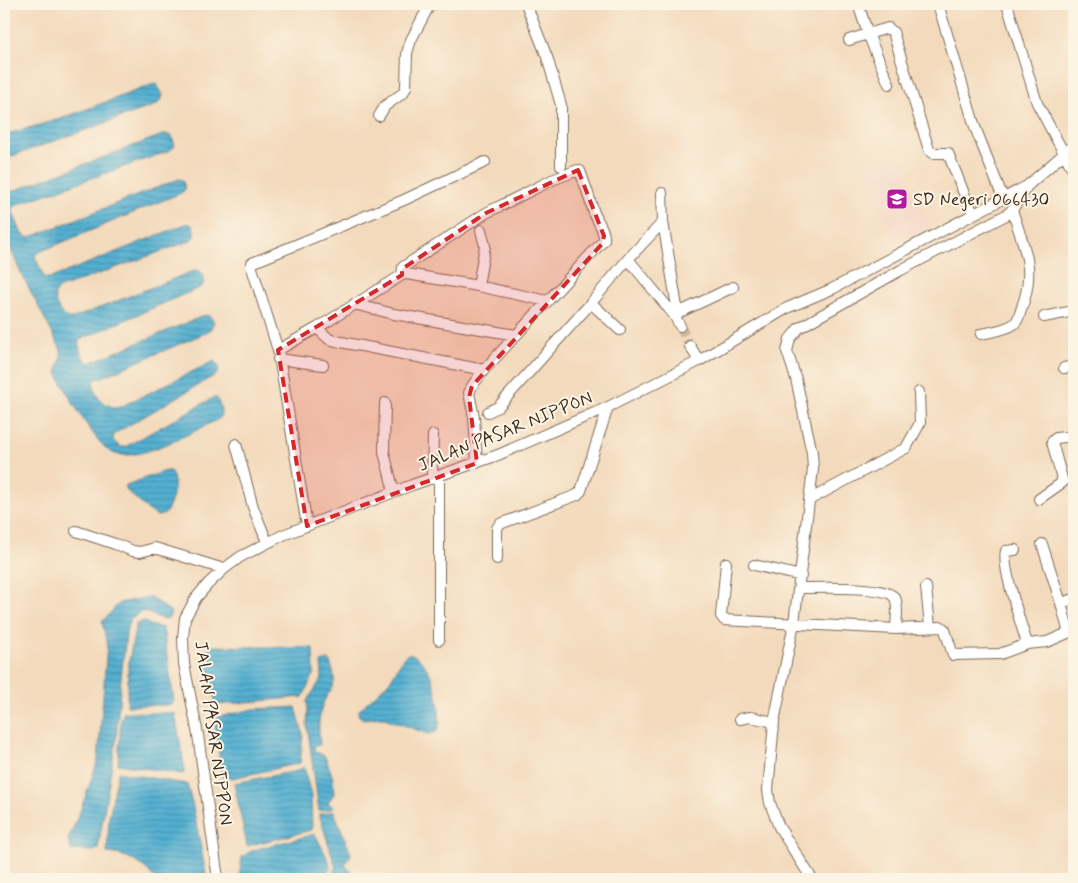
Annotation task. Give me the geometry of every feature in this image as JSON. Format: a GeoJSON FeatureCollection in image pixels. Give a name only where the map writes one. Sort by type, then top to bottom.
{"type":"FeatureCollection","features":[{"type":"Feature","properties":{"kind":"street"},"geometry":{"type":"LineString","coordinates":[[379,116],[385,106],[403,94],[406,87],[407,53],[411,40],[430,4]]}},
{"type":"Feature","properties":{"kind":"street"},"geometry":{"type":"LineString","coordinates":[[526,4],[547,57],[561,105],[561,166]]}},
{"type":"Feature","properties":{"kind":"street"},"geometry":{"type":"LineString","coordinates":[[858,4],[868,34],[889,84]]}},
{"type":"Feature","properties":{"kind":"street"},"geometry":{"type":"LineString","coordinates":[[938,4],[975,127],[1003,198]]}},
{"type":"Feature","properties":{"kind":"street"},"geometry":{"type":"LineString","coordinates":[[1007,4],[1037,103],[1074,172]]}},
{"type":"Feature","properties":{"kind":"street"},"geometry":{"type":"LineString","coordinates":[[849,40],[888,28],[893,32],[930,150],[933,153],[948,153],[974,214]]}},
{"type":"Feature","properties":{"kind":"street","name":"JALAN PASAR NIPPON"},"geometry":{"type":"LineString","coordinates":[[218,879],[198,735],[184,664],[183,638],[185,618],[196,598],[224,570],[240,557],[267,542],[394,492],[477,463],[608,407],[699,361],[786,308],[832,289],[1027,186],[1074,145]]}},
{"type":"Feature","properties":{"kind":"street"},"geometry":{"type":"LineString","coordinates":[[307,526],[278,355],[252,268],[254,261],[404,200],[485,162]]}},
{"type":"Feature","properties":{"kind":"street"},"geometry":{"type":"LineString","coordinates":[[402,275],[403,267],[486,213],[552,180],[578,170],[580,171],[589,192],[592,209],[604,232],[604,240],[484,370],[472,386],[469,393],[474,417],[477,463]]}},
{"type":"Feature","properties":{"kind":"street"},"geometry":{"type":"LineString","coordinates":[[812,879],[776,822],[770,804],[768,780],[774,722],[794,623],[801,576],[813,462],[796,379],[787,351],[790,339],[804,325],[901,270],[1000,218],[1012,210],[1027,186]]}},
{"type":"Feature","properties":{"kind":"street"},"geometry":{"type":"LineString","coordinates":[[662,193],[663,222],[676,314],[680,326]]}},
{"type":"Feature","properties":{"kind":"street"},"geometry":{"type":"LineString","coordinates":[[981,334],[1013,325],[1018,320],[1028,291],[1030,278],[1028,262],[1012,210]]}},
{"type":"Feature","properties":{"kind":"street"},"geometry":{"type":"LineString","coordinates":[[488,412],[498,407],[663,222]]}},
{"type":"Feature","properties":{"kind":"street"},"geometry":{"type":"LineString","coordinates":[[478,286],[485,246],[481,230]]}},
{"type":"Feature","properties":{"kind":"street"},"geometry":{"type":"LineString","coordinates":[[628,260],[676,314]]}},
{"type":"Feature","properties":{"kind":"street"},"geometry":{"type":"LineString","coordinates":[[278,355],[354,304],[402,275],[412,274],[547,301]]}},
{"type":"Feature","properties":{"kind":"street"},"geometry":{"type":"LineString","coordinates":[[676,314],[733,287]]}},
{"type":"Feature","properties":{"kind":"street"},"geometry":{"type":"LineString","coordinates":[[354,304],[394,314],[516,335]]}},
{"type":"Feature","properties":{"kind":"street"},"geometry":{"type":"LineString","coordinates":[[591,304],[620,330]]}},
{"type":"Feature","properties":{"kind":"street"},"geometry":{"type":"LineString","coordinates":[[1044,317],[1074,311]]}},
{"type":"Feature","properties":{"kind":"street"},"geometry":{"type":"LineString","coordinates":[[317,328],[336,341],[484,370]]}},
{"type":"Feature","properties":{"kind":"street"},"geometry":{"type":"LineString","coordinates":[[690,346],[699,361]]}},
{"type":"Feature","properties":{"kind":"street"},"geometry":{"type":"LineString","coordinates":[[278,355],[324,365]]}},
{"type":"Feature","properties":{"kind":"street"},"geometry":{"type":"LineString","coordinates":[[809,500],[906,448],[920,423],[919,392]]}},
{"type":"Feature","properties":{"kind":"street"},"geometry":{"type":"LineString","coordinates":[[385,403],[384,452],[394,492]]}},
{"type":"Feature","properties":{"kind":"street"},"geometry":{"type":"LineString","coordinates":[[497,559],[497,528],[500,524],[577,495],[581,491],[608,407]]}},
{"type":"Feature","properties":{"kind":"street"},"geometry":{"type":"LineString","coordinates":[[433,435],[439,640]]}},
{"type":"Feature","properties":{"kind":"street"},"geometry":{"type":"LineString","coordinates":[[1039,499],[1060,486],[1063,482],[1052,442],[1056,438],[1074,436]]}},
{"type":"Feature","properties":{"kind":"street"},"geometry":{"type":"LineString","coordinates":[[236,444],[253,507],[267,542]]}},
{"type":"Feature","properties":{"kind":"street"},"geometry":{"type":"LineString","coordinates":[[76,531],[133,552],[152,548],[160,549],[224,570]]}},
{"type":"Feature","properties":{"kind":"street"},"geometry":{"type":"LineString","coordinates":[[726,563],[721,616],[724,620],[896,629],[944,628],[953,656],[1000,654],[1027,644],[1047,642],[1068,633],[1061,603],[1042,544]]}},
{"type":"Feature","properties":{"kind":"street"},"geometry":{"type":"LineString","coordinates":[[1015,550],[1006,551],[1005,557],[1011,588],[1027,644]]}},
{"type":"Feature","properties":{"kind":"street"},"geometry":{"type":"LineString","coordinates":[[754,565],[801,576]]}},
{"type":"Feature","properties":{"kind":"street"},"geometry":{"type":"LineString","coordinates":[[926,587],[930,627]]}},
{"type":"Feature","properties":{"kind":"street"},"geometry":{"type":"LineString","coordinates":[[799,588],[873,589],[892,595],[895,598],[896,604],[896,629]]}},
{"type":"Feature","properties":{"kind":"street"},"geometry":{"type":"LineString","coordinates":[[1061,603],[1074,600]]}},
{"type":"Feature","properties":{"kind":"street"},"geometry":{"type":"LineString","coordinates":[[740,719],[750,717],[774,722]]}},
{"type":"Feature","properties":{"kind":"highlighted area"},"geometry":{"type":"Polygon","coordinates":[[[578,170],[604,236],[602,244],[472,386],[469,397],[477,463],[307,526],[278,350],[402,275],[402,269],[486,213],[578,170]]]}},
{"type":"Feature","properties":{"kind":"shaded area","name":"SD Negeri 066430"},"geometry":{"type":"Polygon","coordinates":[[[900,155],[930,228],[894,242],[864,170],[900,155]]]}},
{"type":"Feature","properties":{"kind":"water"},"geometry":{"type":"Polygon","coordinates":[[[157,84],[163,95],[161,101],[156,105],[4,159],[4,135],[63,118],[157,84]]]}},
{"type":"Feature","properties":{"kind":"water"},"geometry":{"type":"Polygon","coordinates":[[[165,134],[172,136],[175,146],[169,151],[18,204],[12,210],[21,232],[28,238],[179,179],[183,180],[185,190],[181,193],[37,253],[35,256],[44,277],[51,278],[188,223],[193,226],[195,235],[190,241],[60,288],[55,292],[58,309],[64,316],[71,319],[196,270],[203,275],[203,285],[199,288],[79,340],[81,353],[89,363],[203,316],[210,316],[214,322],[210,330],[203,334],[95,380],[95,390],[100,399],[108,405],[118,408],[214,361],[218,365],[219,370],[217,374],[114,434],[113,440],[120,447],[125,447],[213,398],[217,398],[221,409],[221,417],[165,445],[136,454],[123,455],[113,453],[98,440],[82,418],[58,375],[61,350],[19,269],[4,233],[4,188],[13,191],[165,134]]]}},
{"type":"Feature","properties":{"kind":"water"},"geometry":{"type":"Polygon","coordinates":[[[165,471],[170,471],[173,476],[173,493],[165,514],[157,516],[126,490],[126,485],[165,471]]]}},
{"type":"Feature","properties":{"kind":"water"},"geometry":{"type":"Polygon","coordinates":[[[150,597],[171,612],[169,618],[162,619],[143,611],[131,619],[127,627],[116,741],[98,848],[94,851],[71,850],[68,840],[98,760],[107,644],[102,622],[119,603],[150,597]]]}},
{"type":"Feature","properties":{"kind":"water"},"geometry":{"type":"Polygon","coordinates":[[[144,621],[150,625],[163,628],[174,701],[171,705],[127,706],[128,666],[136,624],[144,621]]]}},
{"type":"Feature","properties":{"kind":"water"},"geometry":{"type":"Polygon","coordinates":[[[211,646],[313,648],[314,673],[303,697],[216,705],[205,653],[211,646]]]}},
{"type":"Feature","properties":{"kind":"water"},"geometry":{"type":"Polygon","coordinates":[[[412,654],[421,661],[434,683],[439,714],[436,732],[428,734],[382,717],[363,719],[358,715],[359,710],[389,682],[404,657],[412,654]]]}},
{"type":"Feature","properties":{"kind":"water"},"geometry":{"type":"Polygon","coordinates":[[[329,660],[333,671],[334,684],[322,705],[319,722],[320,745],[315,745],[314,751],[325,756],[333,778],[334,794],[328,802],[334,808],[319,811],[307,724],[307,701],[322,678],[321,662],[329,660]]]}},
{"type":"Feature","properties":{"kind":"water"},"geometry":{"type":"Polygon","coordinates":[[[296,707],[303,734],[300,763],[233,778],[222,777],[214,718],[254,709],[296,707]]]}},
{"type":"Feature","properties":{"kind":"water"},"geometry":{"type":"Polygon","coordinates":[[[124,712],[175,713],[185,770],[183,774],[118,764],[121,719],[124,712]]]}},
{"type":"Feature","properties":{"kind":"water"},"geometry":{"type":"Polygon","coordinates":[[[304,767],[311,796],[312,830],[247,846],[234,783],[297,771],[304,767]]]}},
{"type":"Feature","properties":{"kind":"water"},"geometry":{"type":"Polygon","coordinates":[[[118,772],[187,784],[207,879],[155,879],[134,860],[121,855],[107,853],[109,817],[118,772]]]}},
{"type":"Feature","properties":{"kind":"water"},"geometry":{"type":"Polygon","coordinates":[[[334,811],[351,854],[345,865],[353,874],[350,879],[328,879],[336,868],[319,814],[334,811]]]}},
{"type":"Feature","properties":{"kind":"water"},"geometry":{"type":"Polygon","coordinates":[[[315,834],[329,861],[330,868],[322,879],[239,879],[242,857],[253,850],[315,834]]]}},
{"type":"Feature","properties":{"kind":"tunnel"},"geometry":{"type":"LineString","coordinates":[[680,326],[690,346]]}},
{"type":"Feature","properties":{"kind":"place","name":"SD Negeri 066430"},"geometry":{"type":"Point","coordinates":[897,199]}}]}
